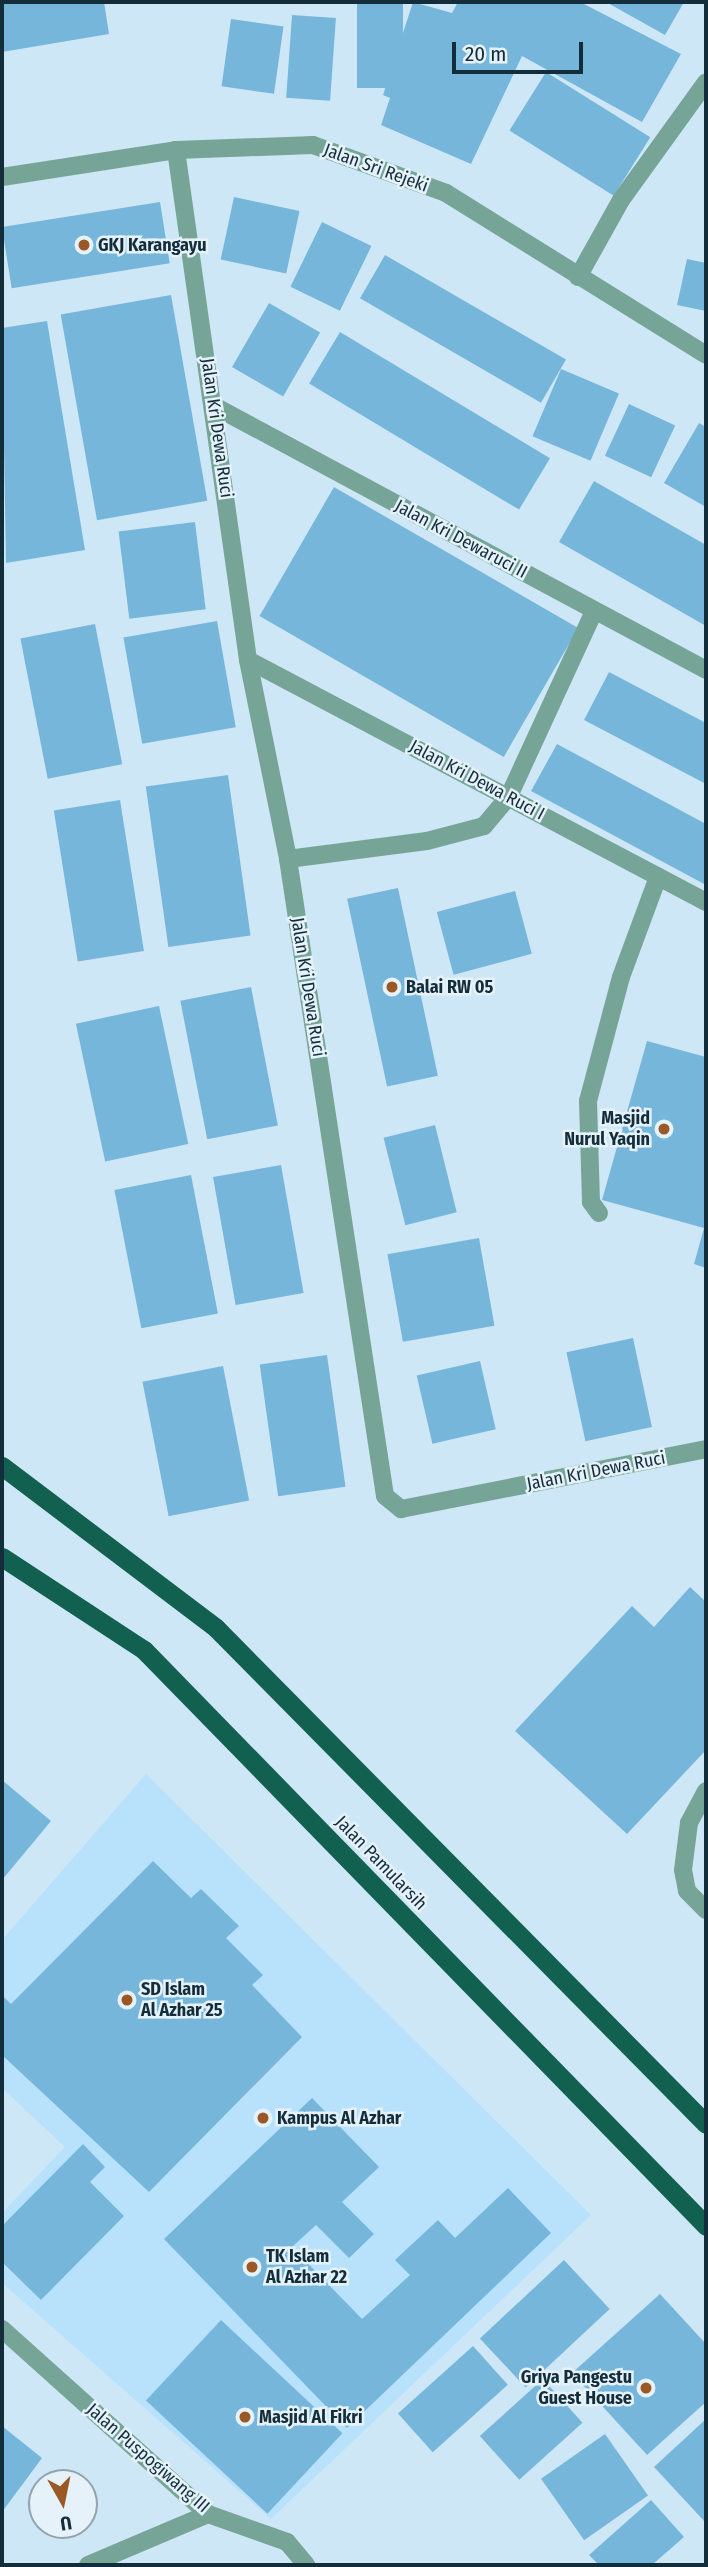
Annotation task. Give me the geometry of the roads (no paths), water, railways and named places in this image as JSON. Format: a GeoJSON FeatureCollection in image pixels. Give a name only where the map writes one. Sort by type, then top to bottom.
{"type":"FeatureCollection","features":[{"type":"Feature","properties":{"kind":"highway"},"geometry":{"type":"LineString","coordinates":[[2,1466],[216,1628],[706,2124]]}},
{"type":"Feature","properties":{"kind":"highway","name":"Jalan Pamularsih"},"geometry":{"type":"LineString","coordinates":[[2,1557],[144,1650],[706,2226]]}},
{"type":"Feature","properties":{"kind":"street"},"geometry":{"type":"LineString","coordinates":[[578,276],[621,200],[706,82]]}},
{"type":"Feature","properties":{"kind":"street","name":"Jalan Sri Rejeki"},"geometry":{"type":"LineString","coordinates":[[2,177],[176,150],[313,145],[446,193],[706,355]]}},
{"type":"Feature","properties":{"kind":"street","name":"Jalan Kri Dewa Ruci"},"geometry":{"type":"LineString","coordinates":[[176,150],[216,407],[248,660],[288,859],[389,1504],[401,1509],[706,1449]]}},
{"type":"Feature","properties":{"kind":"street","name":"Jalan Kri Dewaruci II"},"geometry":{"type":"LineString","coordinates":[[216,407],[706,670]]}},
{"type":"Feature","properties":{"kind":"street"},"geometry":{"type":"LineString","coordinates":[[288,859],[471,833],[509,796],[594,611]]}},
{"type":"Feature","properties":{"kind":"street","name":"Jalan Kri Dewa Ruci I"},"geometry":{"type":"LineString","coordinates":[[248,660],[706,902]]}},
{"type":"Feature","properties":{"kind":"street"},"geometry":{"type":"LineString","coordinates":[[599,1213],[591,1202],[588,1101],[621,977],[657,877]]}},
{"type":"Feature","properties":{"kind":"street"},"geometry":{"type":"LineString","coordinates":[[706,1791],[689,1823],[683,1870],[687,1891],[706,1910]]}},
{"type":"Feature","properties":{"kind":"street","name":"Jalan Puspogiwang III"},"geometry":{"type":"LineString","coordinates":[[2,2329],[208,2514],[287,2542],[306,2565]]}},
{"type":"Feature","properties":{"kind":"street"},"geometry":{"type":"LineString","coordinates":[[88,2565],[208,2514]]}},
{"type":"Feature","properties":{"kind":"place","name":"GKJ Karangayu"},"geometry":{"type":"Point","coordinates":[84,245]}},
{"type":"Feature","properties":{"kind":"place","name":"Balai RW 05"},"geometry":{"type":"Point","coordinates":[392,987]}},
{"type":"Feature","properties":{"kind":"place","name":"Masjid Nurul Yaqin"},"geometry":{"type":"Point","coordinates":[664,1129]}},
{"type":"Feature","properties":{"kind":"place","name":"SD Islam Al Azhar 25"},"geometry":{"type":"Point","coordinates":[127,2000]}},
{"type":"Feature","properties":{"kind":"place","name":"Kampus Al Azhar"},"geometry":{"type":"Point","coordinates":[263,2118]}},
{"type":"Feature","properties":{"kind":"place","name":"TK Islam Al Azhar 22"},"geometry":{"type":"Point","coordinates":[252,2267]}},
{"type":"Feature","properties":{"kind":"place","name":"Griya Pangestu Guest House"},"geometry":{"type":"Point","coordinates":[646,2388]}},
{"type":"Feature","properties":{"kind":"place","name":"Masjid Al Fikri"},"geometry":{"type":"Point","coordinates":[245,2417]}}]}
